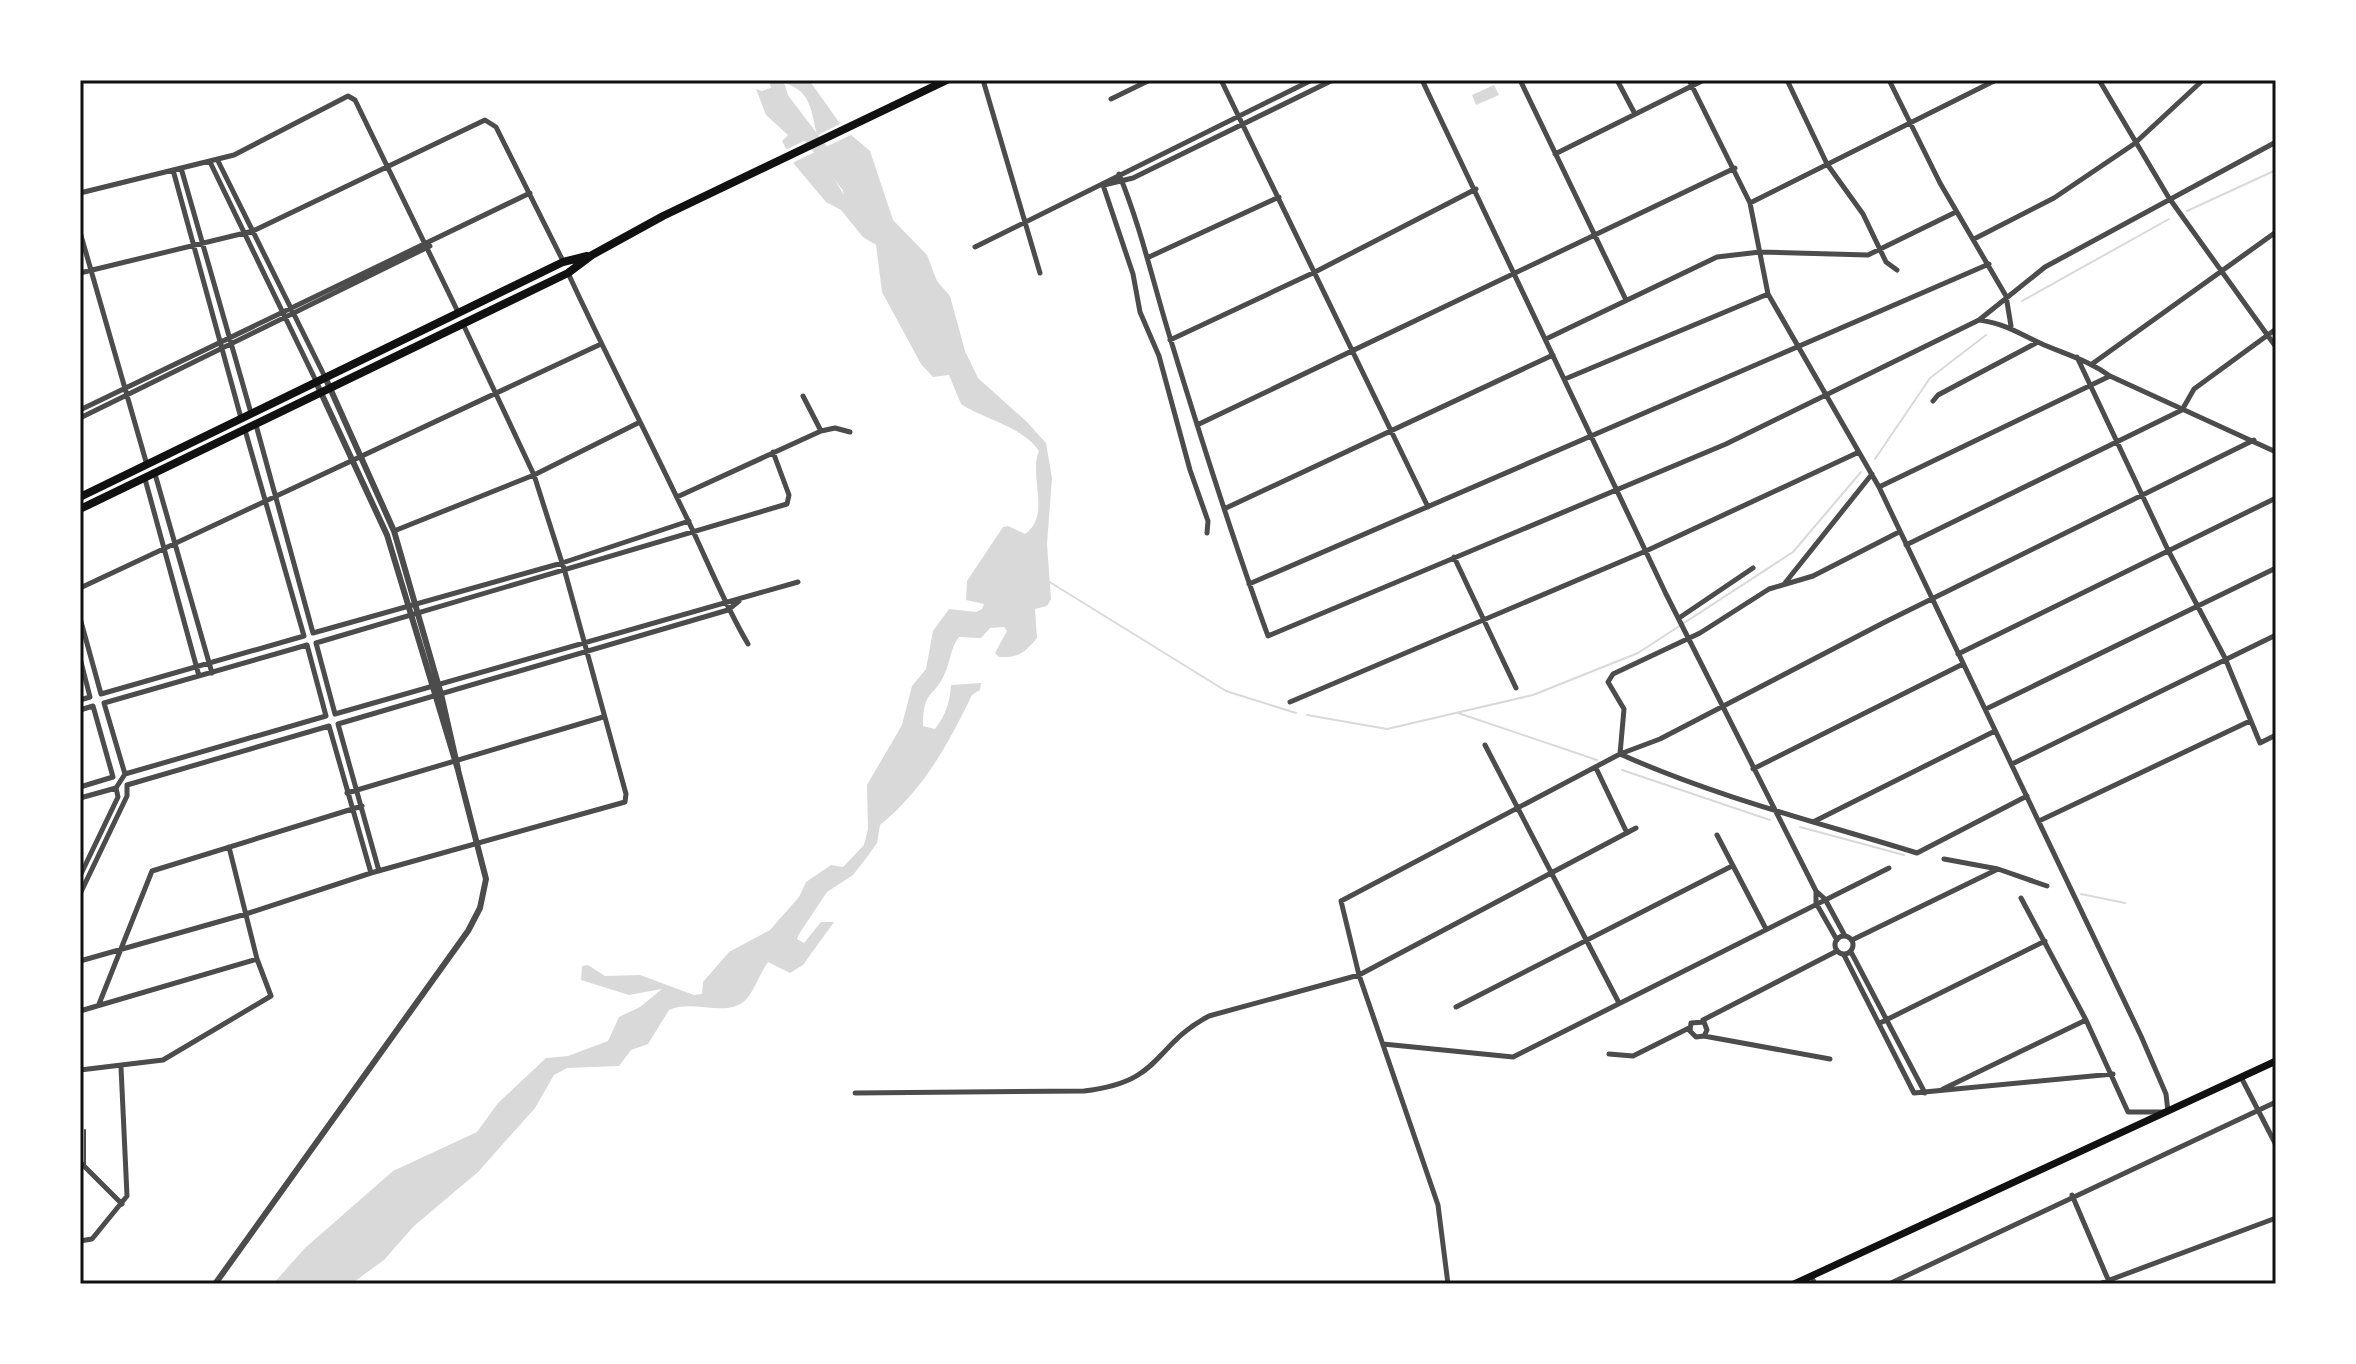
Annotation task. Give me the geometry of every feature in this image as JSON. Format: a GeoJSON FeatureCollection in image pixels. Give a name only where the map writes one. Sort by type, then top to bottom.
{"type":"FeatureCollection","features":[{"type":"Feature","properties":{"kind":"main road"},"geometry":{"type":"LineString","coordinates":[[80,509],[568,273],[592,255],[663,216],[947,80]]}},
{"type":"Feature","properties":{"kind":"main road"},"geometry":{"type":"LineString","coordinates":[[80,497],[563,262],[592,255]]}},
{"type":"Feature","properties":{"kind":"main road"},"geometry":{"type":"LineString","coordinates":[[1794,1284],[2276,1061]]}},
{"type":"Feature","properties":{"kind":"street"},"geometry":{"type":"LineString","coordinates":[[983,80],[1040,273]]}},
{"type":"Feature","properties":{"kind":"street"},"geometry":{"type":"LineString","coordinates":[[1111,99],[1150,80]]}},
{"type":"Feature","properties":{"kind":"street"},"geometry":{"type":"LineString","coordinates":[[1221,80],[1428,507]]}},
{"type":"Feature","properties":{"kind":"street"},"geometry":{"type":"LineString","coordinates":[[975,247],[1312,80]]}},
{"type":"Feature","properties":{"kind":"street"},"geometry":{"type":"LineString","coordinates":[[1103,185],[1123,183],[1333,80]]}},
{"type":"Feature","properties":{"kind":"street"},"geometry":{"type":"LineString","coordinates":[[1422,80],[1753,769],[1816,891],[1825,899],[1845,936],[1852,940]]}},
{"type":"Feature","properties":{"kind":"street"},"geometry":{"type":"LineString","coordinates":[[1520,80],[1626,300]]}},
{"type":"Feature","properties":{"kind":"street"},"geometry":{"type":"LineString","coordinates":[[1617,80],[1635,114]]}},
{"type":"Feature","properties":{"kind":"street"},"geometry":{"type":"LineString","coordinates":[[1555,154],[1691,83],[1704,80]]}},
{"type":"Feature","properties":{"kind":"street"},"geometry":{"type":"LineString","coordinates":[[1787,80],[1827,164],[1863,214],[1886,262],[1897,270]]}},
{"type":"Feature","properties":{"kind":"street"},"geometry":{"type":"LineString","coordinates":[[1889,80],[1956,212],[2006,296],[2011,326]]}},
{"type":"Feature","properties":{"kind":"street"},"geometry":{"type":"LineString","coordinates":[[1750,203],[1996,80]]}},
{"type":"Feature","properties":{"kind":"street"},"geometry":{"type":"LineString","coordinates":[[2099,80],[2134,144],[2169,198],[2276,347]]}},
{"type":"Feature","properties":{"kind":"street"},"geometry":{"type":"LineString","coordinates":[[1974,239],[2054,198],[2134,144],[2203,80]]}},
{"type":"Feature","properties":{"kind":"street"},"geometry":{"type":"LineString","coordinates":[[1691,83],[1750,203],[1768,294],[1879,487],[2141,1036],[2166,1094],[2168,1112],[2128,1112],[2113,1074],[2021,898]]}},
{"type":"Feature","properties":{"kind":"street"},"geometry":{"type":"LineString","coordinates":[[80,193],[214,162],[345,97],[355,100],[458,312]]}},
{"type":"Feature","properties":{"kind":"street"},"geometry":{"type":"LineString","coordinates":[[80,273],[253,231],[479,121],[490,121],[496,127],[563,262]]}},
{"type":"Feature","properties":{"kind":"street"},"geometry":{"type":"LineString","coordinates":[[1119,174],[1149,257],[1170,340],[1268,636],[1726,444],[1979,320],[2045,267],[2276,142]]}},
{"type":"Feature","properties":{"kind":"street"},"geometry":{"type":"LineString","coordinates":[[214,162],[253,231],[325,377],[325,389],[394,531],[486,879],[475,919],[215,1284]]}},
{"type":"Feature","properties":{"kind":"street"},"geometry":{"type":"LineString","coordinates":[[214,162],[316,382],[325,389]]}},
{"type":"Feature","properties":{"kind":"street"},"geometry":{"type":"LineString","coordinates":[[181,168],[251,414]]}},
{"type":"Feature","properties":{"kind":"street"},"geometry":{"type":"LineString","coordinates":[[1197,425],[1735,168]]}},
{"type":"Feature","properties":{"kind":"street"},"geometry":{"type":"LineString","coordinates":[[173,170],[241,418]]}},
{"type":"Feature","properties":{"kind":"street"},"geometry":{"type":"LineString","coordinates":[[1103,185],[1133,274],[1140,312],[1159,356],[1190,470],[1208,521],[1207,533]]}},
{"type":"Feature","properties":{"kind":"street"},"geometry":{"type":"LineString","coordinates":[[1170,340],[1315,272],[1476,189]]}},
{"type":"Feature","properties":{"kind":"street"},"geometry":{"type":"LineString","coordinates":[[80,410],[232,346],[530,193]]}},
{"type":"Feature","properties":{"kind":"street"},"geometry":{"type":"LineString","coordinates":[[1149,257],[1279,197]]}},
{"type":"Feature","properties":{"kind":"street"},"geometry":{"type":"LineString","coordinates":[[1546,339],[1708,260],[1760,252],[1852,256],[1880,250],[1956,212]]}},
{"type":"Feature","properties":{"kind":"street"},"geometry":{"type":"LineString","coordinates":[[80,232],[147,465]]}},
{"type":"Feature","properties":{"kind":"street"},"geometry":{"type":"LineString","coordinates":[[2092,364],[2276,232]]}},
{"type":"Feature","properties":{"kind":"street"},"geometry":{"type":"LineString","coordinates":[[80,418],[124,392],[290,307],[427,245]]}},
{"type":"Feature","properties":{"kind":"street"},"geometry":{"type":"LineString","coordinates":[[1249,584],[1801,348],[1989,264]]}},
{"type":"Feature","properties":{"kind":"street"},"geometry":{"type":"LineString","coordinates":[[568,273],[638,423],[694,531],[724,602],[748,644]]}},
{"type":"Feature","properties":{"kind":"street"},"geometry":{"type":"LineString","coordinates":[[1565,379],[1768,294]]}},
{"type":"Feature","properties":{"kind":"street"},"geometry":{"type":"LineString","coordinates":[[1979,320],[2011,326],[2038,342],[2077,357],[2110,376],[2276,452]]}},
{"type":"Feature","properties":{"kind":"street"},"geometry":{"type":"LineString","coordinates":[[80,961],[246,914],[371,873],[621,806],[626,794],[565,572],[534,475],[463,324]]}},
{"type":"Feature","properties":{"kind":"street"},"geometry":{"type":"LineString","coordinates":[[1906,545],[2182,410],[2194,389],[2276,329]]}},
{"type":"Feature","properties":{"kind":"street"},"geometry":{"type":"LineString","coordinates":[[1933,401],[1938,395],[2038,342]]}},
{"type":"Feature","properties":{"kind":"street"},"geometry":{"type":"LineString","coordinates":[[80,588],[601,344]]}},
{"type":"Feature","properties":{"kind":"street"},"geometry":{"type":"LineString","coordinates":[[1226,508],[1553,355]]}},
{"type":"Feature","properties":{"kind":"street"},"geometry":{"type":"LineString","coordinates":[[2077,357],[2168,550],[2225,658],[2260,743],[2276,735]]}},
{"type":"Feature","properties":{"kind":"street"},"geometry":{"type":"LineString","coordinates":[[1879,487],[2110,376]]}},
{"type":"Feature","properties":{"kind":"street"},"geometry":{"type":"LineString","coordinates":[[803,396],[821,431]]}},
{"type":"Feature","properties":{"kind":"street"},"geometry":{"type":"LineString","coordinates":[[387,535],[534,475],[638,423]]}},
{"type":"Feature","properties":{"kind":"street"},"geometry":{"type":"LineString","coordinates":[[256,425],[332,720],[347,793],[371,873]]}},
{"type":"Feature","properties":{"kind":"street"},"geometry":{"type":"LineString","coordinates":[[677,497],[821,431],[835,428],[850,432]]}},
{"type":"Feature","properties":{"kind":"street"},"geometry":{"type":"LineString","coordinates":[[245,430],[264,500],[310,639]]}},
{"type":"Feature","properties":{"kind":"street"},"geometry":{"type":"LineString","coordinates":[[1448,1284],[1438,1205],[1359,975],[1341,901],[1521,809],[1620,754],[1660,739],[1724,704],[2254,440]]}},
{"type":"Feature","properties":{"kind":"street"},"geometry":{"type":"LineString","coordinates":[[80,710],[93,706],[98,698],[196,667],[416,615],[787,504],[789,495],[773,452]]}},
{"type":"Feature","properties":{"kind":"street"},"geometry":{"type":"LineString","coordinates":[[1290,702],[1646,551],[1859,452]]}},
{"type":"Feature","properties":{"kind":"street"},"geometry":{"type":"LineString","coordinates":[[358,459],[414,606]]}},
{"type":"Feature","properties":{"kind":"street"},"geometry":{"type":"LineString","coordinates":[[155,474],[212,673]]}},
{"type":"Feature","properties":{"kind":"street"},"geometry":{"type":"LineString","coordinates":[[1785,583],[1872,474]]}},
{"type":"Feature","properties":{"kind":"street"},"geometry":{"type":"LineString","coordinates":[[145,479],[199,676]]}},
{"type":"Feature","properties":{"kind":"street"},"geometry":{"type":"LineString","coordinates":[[1958,654],[2276,498]]}},
{"type":"Feature","properties":{"kind":"street"},"geometry":{"type":"LineString","coordinates":[[80,700],[212,673],[310,639],[689,521]]}},
{"type":"Feature","properties":{"kind":"street"},"geometry":{"type":"LineString","coordinates":[[1620,754],[1624,709],[1609,678],[1756,596],[1785,583],[1813,576],[1899,532]]}},
{"type":"Feature","properties":{"kind":"street"},"geometry":{"type":"LineString","coordinates":[[1454,557],[1516,688]]}},
{"type":"Feature","properties":{"kind":"street"},"geometry":{"type":"LineString","coordinates":[[1680,620],[1753,568]]}},
{"type":"Feature","properties":{"kind":"street"},"geometry":{"type":"LineString","coordinates":[[1986,709],[2276,568]]}},
{"type":"Feature","properties":{"kind":"street"},"geometry":{"type":"LineString","coordinates":[[93,706],[113,777],[127,785],[435,685],[798,582]]}},
{"type":"Feature","properties":{"kind":"street"},"geometry":{"type":"LineString","coordinates":[[80,876],[118,797],[116,788],[125,774],[438,695],[728,610],[740,600]]}},
{"type":"Feature","properties":{"kind":"street"},"geometry":{"type":"LineString","coordinates":[[80,618],[98,698]]}},
{"type":"Feature","properties":{"kind":"street"},"geometry":{"type":"LineString","coordinates":[[2012,764],[2276,635]]}},
{"type":"Feature","properties":{"kind":"street"},"geometry":{"type":"LineString","coordinates":[[80,658],[125,774]]}},
{"type":"Feature","properties":{"kind":"street"},"geometry":{"type":"LineString","coordinates":[[1753,769],[1963,664]]}},
{"type":"Feature","properties":{"kind":"street"},"geometry":{"type":"LineString","coordinates":[[347,793],[604,717]]}},
{"type":"Feature","properties":{"kind":"street"},"geometry":{"type":"LineString","coordinates":[[332,720],[357,789],[379,871]]}},
{"type":"Feature","properties":{"kind":"street"},"geometry":{"type":"LineString","coordinates":[[2039,821],[2250,721]]}},
{"type":"Feature","properties":{"kind":"street"},"geometry":{"type":"LineString","coordinates":[[1812,822],[1995,731]]}},
{"type":"Feature","properties":{"kind":"street"},"geometry":{"type":"LineString","coordinates":[[1485,745],[1521,809],[1551,875],[1619,1003]]}},
{"type":"Feature","properties":{"kind":"street"},"geometry":{"type":"LineString","coordinates":[[1620,754],[1671,777],[1775,812],[1917,853],[2027,796]]}},
{"type":"Feature","properties":{"kind":"street"},"geometry":{"type":"LineString","coordinates":[[1596,768],[1627,833]]}},
{"type":"Feature","properties":{"kind":"street"},"geometry":{"type":"LineString","coordinates":[[80,787],[113,777]]}},
{"type":"Feature","properties":{"kind":"street"},"geometry":{"type":"LineString","coordinates":[[80,894],[127,796],[127,785]]}},
{"type":"Feature","properties":{"kind":"street"},"geometry":{"type":"LineString","coordinates":[[80,798],[116,788]]}},
{"type":"Feature","properties":{"kind":"street"},"geometry":{"type":"LineString","coordinates":[[99,1004],[150,874],[164,866],[362,806]]}},
{"type":"Feature","properties":{"kind":"street"},"geometry":{"type":"LineString","coordinates":[[855,1093],[1084,1091],[1115,1088],[1147,1073],[1188,1030],[1209,1016],[1359,975],[1636,828]]}},
{"type":"Feature","properties":{"kind":"street"},"geometry":{"type":"LineString","coordinates":[[1717,835],[1766,929]]}},
{"type":"Feature","properties":{"kind":"street"},"geometry":{"type":"LineString","coordinates":[[80,1070],[121,1067],[168,1058],[271,996],[257,959],[229,847]]}},
{"type":"Feature","properties":{"kind":"street"},"geometry":{"type":"LineString","coordinates":[[1944,859],[1998,869],[2047,886]]}},
{"type":"Feature","properties":{"kind":"street"},"geometry":{"type":"LineString","coordinates":[[1456,1007],[1732,866]]}},
{"type":"Feature","properties":{"kind":"street"},"geometry":{"type":"LineString","coordinates":[[1383,1044],[1513,1057],[1889,868]]}},
{"type":"Feature","properties":{"kind":"street"},"geometry":{"type":"LineString","coordinates":[[1925,1093],[1848,953],[1852,940],[1998,869]]}},
{"type":"Feature","properties":{"kind":"street"},"geometry":{"type":"LineString","coordinates":[[1816,891],[1816,903],[1837,940],[1837,951]]}},
{"type":"Feature","properties":{"kind":"street"},"geometry":{"type":"LineString","coordinates":[[1837,940],[1845,936]]}},
{"type":"Feature","properties":{"kind":"street"},"geometry":{"type":"LineString","coordinates":[[1883,1021],[2045,941]]}},
{"type":"Feature","properties":{"kind":"street"},"geometry":{"type":"LineString","coordinates":[[1609,1054],[1633,1056],[1689,1028],[1694,1021],[1702,1021],[1837,951],[1848,953]]}},
{"type":"Feature","properties":{"kind":"street"},"geometry":{"type":"LineString","coordinates":[[80,1011],[257,959]]}},
{"type":"Feature","properties":{"kind":"street"},"geometry":{"type":"LineString","coordinates":[[1938,1091],[2086,1020]]}},
{"type":"Feature","properties":{"kind":"street"},"geometry":{"type":"LineString","coordinates":[[1702,1021],[1707,1027],[1704,1036]]}},
{"type":"Feature","properties":{"kind":"street"},"geometry":{"type":"LineString","coordinates":[[1883,1021],[1912,1092],[2113,1074]]}},
{"type":"Feature","properties":{"kind":"street"},"geometry":{"type":"LineString","coordinates":[[1689,1028],[1696,1037],[1830,1059]]}},
{"type":"Feature","properties":{"kind":"street"},"geometry":{"type":"LineString","coordinates":[[80,1241],[92,1239],[122,1204],[128,1184],[121,1067]]}},
{"type":"Feature","properties":{"kind":"street"},"geometry":{"type":"LineString","coordinates":[[2242,1079],[2276,1145]]}},
{"type":"Feature","properties":{"kind":"street"},"geometry":{"type":"LineString","coordinates":[[1889,1284],[2072,1195],[2276,1102]]}},
{"type":"Feature","properties":{"kind":"street"},"geometry":{"type":"LineString","coordinates":[[82,1164],[122,1204]]}},
{"type":"Feature","properties":{"kind":"street"},"geometry":{"type":"LineString","coordinates":[[2072,1195],[2109,1282]]}},
{"type":"Feature","properties":{"kind":"street"},"geometry":{"type":"LineString","coordinates":[[2099,1284],[2276,1218]]}},
{"type":"Feature","properties":{"kind":"street"},"geometry":{"type":"LineString","coordinates":[[1811,1276],[1815,1284]]}},
{"type":"Feature","properties":{"kind":"lane"},"geometry":{"type":"LineString","coordinates":[[82,1164],[85,1130]]}},
{"type":"Feature","properties":{"kind":"shaded area"},"geometry":{"type":"Polygon","coordinates":[[[766,80],[809,80],[844,129],[870,151],[893,220],[927,255],[937,281],[950,296],[965,351],[978,378],[1046,443],[1052,478],[1047,544],[1051,599],[1047,606],[1035,609],[1037,638],[1021,654],[999,657],[995,653],[1007,631],[1004,627],[990,628],[981,638],[959,637],[941,681],[927,699],[923,726],[935,729],[939,724],[947,708],[951,685],[981,683],[980,690],[972,695],[944,749],[922,781],[880,825],[877,843],[867,857],[853,875],[827,892],[799,934],[797,939],[804,943],[821,922],[834,922],[803,965],[790,973],[768,962],[749,996],[733,1007],[689,1006],[669,1010],[648,1044],[631,1050],[619,1066],[567,1068],[554,1075],[535,1108],[478,1172],[414,1226],[384,1260],[351,1284],[273,1284],[305,1248],[393,1171],[477,1132],[498,1103],[546,1058],[568,1056],[608,1041],[619,1017],[640,1007],[662,989],[629,995],[581,980],[582,966],[588,965],[605,976],[640,975],[694,995],[702,994],[703,982],[729,952],[770,930],[799,897],[806,882],[831,865],[843,867],[864,845],[868,829],[867,785],[902,725],[912,686],[926,669],[933,631],[949,609],[976,612],[982,609],[984,604],[966,600],[967,581],[1003,527],[1008,526],[1025,534],[1037,517],[1036,461],[1039,451],[1023,435],[961,404],[949,375],[933,377],[921,364],[882,292],[876,245],[863,237],[841,210],[826,202],[794,164],[782,141],[788,135],[766,115],[756,89],[762,91],[773,87],[766,80]],[[783,83],[784,97],[844,195],[820,143],[807,99],[794,87],[783,83]]]}},
{"type":"Feature","properties":{"kind":"shaded area"},"geometry":{"type":"Polygon","coordinates":[[[1494,85],[1499,95],[1476,105],[1472,95],[1494,85]]]}},
{"type":"Feature","properties":{"kind":"pier"},"geometry":{"type":"Polygon","coordinates":[[[844,122],[855,133],[790,164],[783,151],[813,137],[815,141],[814,137],[844,122]]]}},
{"type":"Feature","properties":{"kind":"waterway"},"geometry":{"type":"LineString","coordinates":[[776,80],[782,99],[846,183]]}},
{"type":"Feature","properties":{"kind":"waterway"},"geometry":{"type":"LineString","coordinates":[[2187,211],[2276,170]]}},
{"type":"Feature","properties":{"kind":"waterway"},"geometry":{"type":"LineString","coordinates":[[2022,301],[2169,219]]}},
{"type":"Feature","properties":{"kind":"waterway"},"geometry":{"type":"LineString","coordinates":[[1875,459],[1930,378],[1986,335]]}},
{"type":"Feature","properties":{"kind":"waterway"},"geometry":{"type":"LineString","coordinates":[[1307,715],[1387,729],[1533,695],[1638,653],[1793,552],[1861,472]]}},
{"type":"Feature","properties":{"kind":"waterway"},"geometry":{"type":"LineString","coordinates":[[1048,581],[1226,691],[1296,713]]}},
{"type":"Feature","properties":{"kind":"waterway"},"geometry":{"type":"LineString","coordinates":[[1458,713],[1597,760]]}},
{"type":"Feature","properties":{"kind":"waterway"},"geometry":{"type":"LineString","coordinates":[[1622,770],[1770,820]]}},
{"type":"Feature","properties":{"kind":"waterway"},"geometry":{"type":"LineString","coordinates":[[1800,827],[1904,855]]}},
{"type":"Feature","properties":{"kind":"waterway"},"geometry":{"type":"LineString","coordinates":[[2081,894],[2125,903]]}}]}
